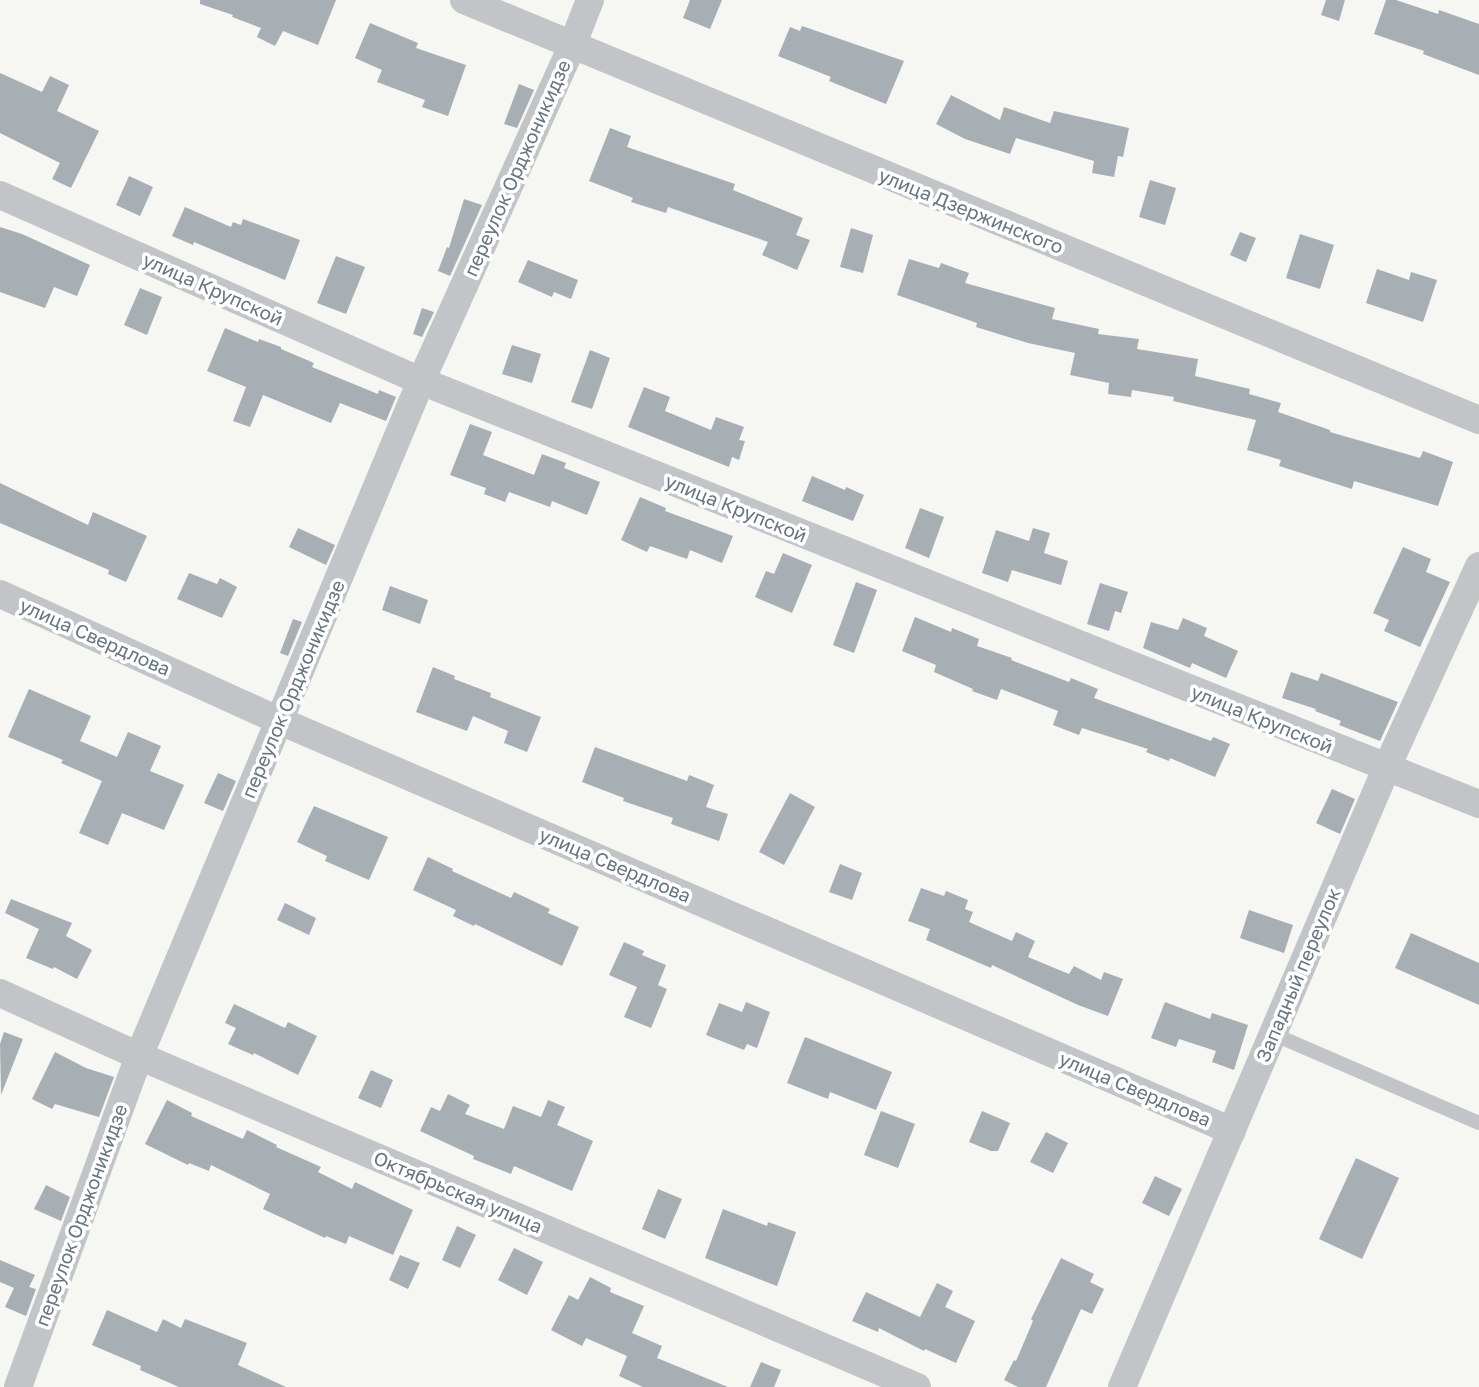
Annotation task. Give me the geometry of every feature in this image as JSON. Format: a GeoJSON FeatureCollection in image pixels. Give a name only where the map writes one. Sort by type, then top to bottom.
{"type":"FeatureCollection","features":[{"type":"Feature","properties":{"kind":"street","name":"улица Дзержинского"},"geometry":{"type":"LineString","coordinates":[[464,0],[1479,420]]}},
{"type":"Feature","properties":{"kind":"street","name":"переулок Орджоникидзе"},"geometry":{"type":"LineString","coordinates":[[19,1381],[139,1056],[421,381],[572,46],[590,0]]}},
{"type":"Feature","properties":{"kind":"street","name":"улица Крупской"},"geometry":{"type":"LineString","coordinates":[[0,195],[421,381],[1479,804]]}},
{"type":"Feature","properties":{"kind":"street","name":"Западный переулок"},"geometry":{"type":"LineString","coordinates":[[1122,1387],[1386,769],[1479,566]]}},
{"type":"Feature","properties":{"kind":"street","name":"улица Свердлова"},"geometry":{"type":"LineString","coordinates":[[0,594],[280,721],[1231,1130]]}},
{"type":"Feature","properties":{"kind":"street","name":"Октябрьская улица"},"geometry":{"type":"LineString","coordinates":[[0,993],[139,1056],[917,1387]]}},
{"type":"Feature","properties":{"kind":"lane"},"geometry":{"type":"LineString","coordinates":[[1273,1034],[1479,1123]]}},
{"type":"Feature","properties":{"kind":"building"},"geometry":{"type":"Polygon","coordinates":[[[200,0],[336,0],[318,45],[283,31],[275,46],[257,37],[261,28],[200,4],[200,0]]]}},
{"type":"Feature","properties":{"kind":"building"},"geometry":{"type":"Polygon","coordinates":[[[690,0],[722,0],[710,29],[683,18],[690,0]]]}},
{"type":"Feature","properties":{"kind":"building"},"geometry":{"type":"Polygon","coordinates":[[[1326,0],[1345,0],[1339,21],[1321,15],[1326,0]]]}},
{"type":"Feature","properties":{"kind":"building"},"geometry":{"type":"Polygon","coordinates":[[[1386,0],[1396,0],[1438,14],[1439,10],[1479,24],[1479,75],[1423,54],[1424,51],[1374,34],[1386,0]]]}},
{"type":"Feature","properties":{"kind":"building"},"geometry":{"type":"Polygon","coordinates":[[[370,23],[418,43],[416,48],[466,65],[448,116],[422,107],[425,100],[377,82],[382,70],[355,58],[370,23]]]}},
{"type":"Feature","properties":{"kind":"building"},"geometry":{"type":"Polygon","coordinates":[[[802,26],[904,61],[886,104],[829,81],[831,77],[778,56],[790,27],[800,31],[802,26]]]}},
{"type":"Feature","properties":{"kind":"building"},"geometry":{"type":"Polygon","coordinates":[[[0,73],[42,92],[50,76],[69,85],[57,111],[99,131],[71,188],[52,179],[60,163],[0,133],[0,73]]]}},
{"type":"Feature","properties":{"kind":"building"},"geometry":{"type":"Polygon","coordinates":[[[519,84],[534,90],[517,128],[504,124],[519,84]]]}},
{"type":"Feature","properties":{"kind":"building"},"geometry":{"type":"Polygon","coordinates":[[[951,95],[1000,120],[1004,107],[1050,123],[1054,111],[1129,128],[1123,157],[1118,156],[1114,177],[1092,173],[1094,161],[1016,138],[1010,154],[965,139],[936,124],[951,95]]]}},
{"type":"Feature","properties":{"kind":"building"},"geometry":{"type":"Polygon","coordinates":[[[610,128],[631,136],[627,147],[735,184],[733,190],[803,218],[796,235],[810,240],[797,270],[762,255],[768,242],[668,207],[666,213],[631,202],[633,198],[589,181],[610,128]]]}},
{"type":"Feature","properties":{"kind":"building"},"geometry":{"type":"Polygon","coordinates":[[[129,176],[153,187],[140,216],[116,205],[129,176]]]}},
{"type":"Feature","properties":{"kind":"building"},"geometry":{"type":"Polygon","coordinates":[[[1150,180],[1176,188],[1165,225],[1139,217],[1150,180]]]}},
{"type":"Feature","properties":{"kind":"building"},"geometry":{"type":"Polygon","coordinates":[[[464,199],[482,205],[450,276],[438,271],[447,247],[449,248],[464,199]]]}},
{"type":"Feature","properties":{"kind":"building"},"geometry":{"type":"Polygon","coordinates":[[[185,207],[231,227],[233,222],[241,225],[243,219],[300,240],[285,280],[194,242],[193,245],[172,236],[185,207]]]}},
{"type":"Feature","properties":{"kind":"building"},"geometry":{"type":"Polygon","coordinates":[[[0,227],[22,234],[90,265],[77,296],[54,287],[45,308],[0,292],[0,227]]]}},
{"type":"Feature","properties":{"kind":"building"},"geometry":{"type":"Polygon","coordinates":[[[851,228],[873,235],[863,273],[840,267],[851,228]]]}},
{"type":"Feature","properties":{"kind":"building"},"geometry":{"type":"Polygon","coordinates":[[[1240,232],[1256,238],[1246,262],[1230,255],[1240,232]]]}},
{"type":"Feature","properties":{"kind":"building"},"geometry":{"type":"Polygon","coordinates":[[[1300,234],[1334,245],[1320,289],[1286,278],[1300,234]]]}},
{"type":"Feature","properties":{"kind":"building"},"geometry":{"type":"Polygon","coordinates":[[[336,256],[365,267],[346,314],[317,303],[336,256]]]}},
{"type":"Feature","properties":{"kind":"building"},"geometry":{"type":"Polygon","coordinates":[[[909,259],[939,268],[941,263],[969,273],[965,283],[1055,308],[1052,319],[1099,329],[1098,334],[1139,339],[1137,349],[1198,359],[1195,376],[1250,389],[1249,394],[1281,403],[1278,412],[1330,432],[1420,458],[1423,451],[1453,462],[1438,506],[1354,481],[1352,489],[1279,466],[1281,460],[1247,450],[1256,420],[1173,401],[1174,397],[1132,390],[1131,397],[1108,394],[1109,383],[1070,375],[1075,353],[1028,343],[976,327],[977,323],[897,295],[909,259]]]}},
{"type":"Feature","properties":{"kind":"building"},"geometry":{"type":"Polygon","coordinates":[[[528,260],[578,280],[571,299],[554,292],[552,297],[518,282],[528,260]]]}},
{"type":"Feature","properties":{"kind":"building"},"geometry":{"type":"Polygon","coordinates":[[[1377,269],[1409,280],[1411,272],[1437,280],[1423,322],[1366,303],[1377,269]]]}},
{"type":"Feature","properties":{"kind":"building"},"geometry":{"type":"Polygon","coordinates":[[[140,288],[162,297],[147,335],[124,325],[140,288]]]}},
{"type":"Feature","properties":{"kind":"building"},"geometry":{"type":"Polygon","coordinates":[[[422,308],[434,312],[422,337],[413,334],[422,308]]]}},
{"type":"Feature","properties":{"kind":"building"},"geometry":{"type":"Polygon","coordinates":[[[225,328],[258,342],[259,339],[281,347],[314,363],[312,367],[378,394],[379,390],[396,397],[386,421],[340,403],[331,423],[263,395],[250,427],[233,421],[246,387],[207,371],[225,328]]]}},
{"type":"Feature","properties":{"kind":"building"},"geometry":{"type":"Polygon","coordinates":[[[512,345],[541,354],[532,383],[502,374],[512,345]]]}},
{"type":"Feature","properties":{"kind":"building"},"geometry":{"type":"Polygon","coordinates":[[[590,350],[610,358],[592,409],[571,402],[590,350]]]}},
{"type":"Feature","properties":{"kind":"building"},"geometry":{"type":"Polygon","coordinates":[[[644,387],[670,397],[665,411],[711,430],[716,417],[744,427],[739,440],[745,441],[739,460],[732,457],[729,467],[628,427],[644,387]]]}},
{"type":"Feature","properties":{"kind":"building"},"geometry":{"type":"Polygon","coordinates":[[[470,424],[492,432],[483,455],[534,475],[542,454],[566,463],[564,468],[600,482],[587,515],[552,501],[550,507],[509,492],[505,502],[484,494],[486,488],[450,475],[470,424]]]}},
{"type":"Feature","properties":{"kind":"building"},"geometry":{"type":"Polygon","coordinates":[[[812,476],[864,495],[853,521],[802,501],[812,476]]]}},
{"type":"Feature","properties":{"kind":"building"},"geometry":{"type":"Polygon","coordinates":[[[0,483],[88,525],[93,512],[147,536],[126,582],[108,574],[109,570],[0,523],[0,483]]]}},
{"type":"Feature","properties":{"kind":"building"},"geometry":{"type":"Polygon","coordinates":[[[640,497],[666,508],[665,511],[733,536],[722,563],[690,550],[687,559],[650,546],[647,552],[621,540],[640,497]]]}},
{"type":"Feature","properties":{"kind":"building"},"geometry":{"type":"Polygon","coordinates":[[[920,508],[944,517],[929,558],[905,548],[920,508]]]}},
{"type":"Feature","properties":{"kind":"building"},"geometry":{"type":"Polygon","coordinates":[[[298,528],[335,545],[326,565],[289,547],[298,528]]]}},
{"type":"Feature","properties":{"kind":"building"},"geometry":{"type":"Polygon","coordinates":[[[1033,528],[1050,533],[1044,553],[1068,561],[1061,585],[1012,570],[1008,582],[982,573],[996,530],[1029,541],[1033,528]]]}},
{"type":"Feature","properties":{"kind":"building"},"geometry":{"type":"Polygon","coordinates":[[[1403,547],[1431,559],[1426,572],[1450,582],[1420,647],[1384,631],[1389,620],[1373,613],[1403,547]]]}},
{"type":"Feature","properties":{"kind":"building"},"geometry":{"type":"Polygon","coordinates":[[[783,553],[812,565],[792,613],[755,597],[766,571],[774,574],[783,553]]]}},
{"type":"Feature","properties":{"kind":"building"},"geometry":{"type":"Polygon","coordinates":[[[189,573],[217,584],[220,578],[237,587],[222,618],[177,599],[189,573]]]}},
{"type":"Feature","properties":{"kind":"building"},"geometry":{"type":"Polygon","coordinates":[[[856,582],[877,590],[854,653],[833,645],[856,582]]]}},
{"type":"Feature","properties":{"kind":"building"},"geometry":{"type":"Polygon","coordinates":[[[1100,583],[1128,592],[1121,613],[1115,611],[1109,631],[1087,624],[1100,583]]]}},
{"type":"Feature","properties":{"kind":"building"},"geometry":{"type":"Polygon","coordinates":[[[390,586],[428,600],[420,624],[382,610],[390,586]]]}},
{"type":"Feature","properties":{"kind":"building"},"geometry":{"type":"Polygon","coordinates":[[[915,617],[951,632],[952,628],[979,639],[977,646],[1012,658],[1011,660],[1069,682],[1071,678],[1098,689],[1094,698],[1211,741],[1213,737],[1230,744],[1215,777],[1170,758],[1169,761],[1146,752],[1148,749],[1082,728],[1079,735],[1053,725],[1058,711],[1001,689],[997,700],[934,672],[936,665],[902,651],[915,617]]]}},
{"type":"Feature","properties":{"kind":"building"},"geometry":{"type":"Polygon","coordinates":[[[1183,618],[1207,628],[1204,636],[1238,651],[1226,678],[1192,663],[1190,668],[1143,648],[1151,622],[1178,630],[1183,618]]]}},
{"type":"Feature","properties":{"kind":"building"},"geometry":{"type":"Polygon","coordinates":[[[293,619],[302,622],[288,656],[280,653],[293,619]]]}},
{"type":"Feature","properties":{"kind":"building"},"geometry":{"type":"Polygon","coordinates":[[[433,667],[455,676],[454,679],[491,693],[490,697],[541,717],[527,752],[504,743],[508,731],[473,716],[467,731],[416,712],[433,667]]]}},
{"type":"Feature","properties":{"kind":"building"},"geometry":{"type":"Polygon","coordinates":[[[1291,672],[1318,681],[1321,673],[1398,702],[1380,741],[1339,725],[1341,721],[1315,711],[1316,709],[1282,698],[1291,672]]]}},
{"type":"Feature","properties":{"kind":"building"},"geometry":{"type":"Polygon","coordinates":[[[29,689],[91,716],[80,741],[117,757],[128,732],[161,746],[150,771],[184,785],[164,830],[122,813],[108,845],[79,833],[102,781],[61,763],[63,760],[8,737],[29,689]]]}},
{"type":"Feature","properties":{"kind":"building"},"geometry":{"type":"Polygon","coordinates":[[[595,747],[687,781],[689,775],[714,785],[706,807],[728,814],[719,841],[671,824],[673,818],[623,801],[624,798],[582,782],[595,747]]]}},
{"type":"Feature","properties":{"kind":"building"},"geometry":{"type":"Polygon","coordinates":[[[218,773],[236,781],[223,811],[204,803],[218,773]]]}},
{"type":"Feature","properties":{"kind":"building"},"geometry":{"type":"Polygon","coordinates":[[[1332,789],[1355,799],[1340,834],[1316,823],[1332,789]]]}},
{"type":"Feature","properties":{"kind":"building"},"geometry":{"type":"Polygon","coordinates":[[[790,793],[815,807],[784,865],[759,852],[790,793]]]}},
{"type":"Feature","properties":{"kind":"building"},"geometry":{"type":"Polygon","coordinates":[[[314,806],[388,837],[369,880],[325,861],[327,856],[297,842],[314,806]]]}},
{"type":"Feature","properties":{"kind":"building"},"geometry":{"type":"Polygon","coordinates":[[[428,857],[511,898],[514,892],[550,909],[548,913],[579,927],[562,966],[453,916],[456,910],[413,890],[428,857]]]}},
{"type":"Feature","properties":{"kind":"building"},"geometry":{"type":"Polygon","coordinates":[[[840,864],[862,873],[852,900],[829,892],[840,864]]]}},
{"type":"Feature","properties":{"kind":"building"},"geometry":{"type":"Polygon","coordinates":[[[921,888],[944,896],[946,891],[968,900],[965,909],[973,912],[969,922],[1012,941],[1016,932],[1035,941],[1028,957],[1069,974],[1074,966],[1101,980],[1104,972],[1123,979],[1108,1016],[992,965],[991,968],[926,940],[930,929],[908,921],[921,888]]]}},
{"type":"Feature","properties":{"kind":"building"},"geometry":{"type":"Polygon","coordinates":[[[11,899],[72,923],[66,936],[92,950],[77,979],[54,967],[53,969],[26,958],[39,929],[5,913],[11,899]]]}},
{"type":"Feature","properties":{"kind":"building"},"geometry":{"type":"Polygon","coordinates":[[[285,903],[316,918],[309,935],[277,920],[285,903]]]}},
{"type":"Feature","properties":{"kind":"building"},"geometry":{"type":"Polygon","coordinates":[[[1249,910],[1293,925],[1284,953],[1240,938],[1249,910]]]}},
{"type":"Feature","properties":{"kind":"building"},"geometry":{"type":"Polygon","coordinates":[[[1411,933],[1479,963],[1479,1005],[1395,968],[1411,933]]]}},
{"type":"Feature","properties":{"kind":"building"},"geometry":{"type":"Polygon","coordinates":[[[624,942],[644,951],[642,955],[666,965],[658,985],[667,989],[651,1028],[624,1017],[637,987],[609,975],[624,942]]]}},
{"type":"Feature","properties":{"kind":"building"},"geometry":{"type":"Polygon","coordinates":[[[746,1002],[770,1012],[757,1048],[747,1044],[744,1050],[706,1035],[719,1003],[742,1012],[746,1002]]]}},
{"type":"Feature","properties":{"kind":"building"},"geometry":{"type":"Polygon","coordinates":[[[1165,1002],[1210,1019],[1212,1013],[1248,1025],[1234,1070],[1212,1062],[1216,1051],[1179,1039],[1176,1047],[1151,1038],[1165,1002]]]}},
{"type":"Feature","properties":{"kind":"building"},"geometry":{"type":"Polygon","coordinates":[[[234,1004],[285,1028],[288,1022],[317,1036],[298,1075],[254,1053],[253,1055],[228,1044],[236,1028],[225,1023],[234,1004]]]}},
{"type":"Feature","properties":{"kind":"building"},"geometry":{"type":"Polygon","coordinates":[[[4,1032],[23,1039],[1,1095],[0,1044],[4,1032]]]}},
{"type":"Feature","properties":{"kind":"building"},"geometry":{"type":"Polygon","coordinates":[[[805,1037],[892,1072],[876,1110],[830,1092],[828,1099],[787,1083],[805,1037]]]}},
{"type":"Feature","properties":{"kind":"building"},"geometry":{"type":"Polygon","coordinates":[[[55,1052],[86,1068],[114,1077],[99,1117],[55,1104],[52,1109],[32,1099],[55,1052]]]}},
{"type":"Feature","properties":{"kind":"building"},"geometry":{"type":"Polygon","coordinates":[[[371,1070],[393,1080],[381,1108],[358,1098],[371,1070]]]}},
{"type":"Feature","properties":{"kind":"building"},"geometry":{"type":"Polygon","coordinates":[[[448,1094],[470,1105],[465,1114],[504,1129],[513,1106],[541,1117],[548,1100],[565,1107],[557,1125],[593,1141],[572,1191],[514,1166],[511,1174],[473,1159],[474,1156],[420,1131],[431,1107],[440,1111],[448,1094]]]}},
{"type":"Feature","properties":{"kind":"building"},"geometry":{"type":"Polygon","coordinates":[[[167,1100],[192,1113],[191,1116],[243,1139],[247,1130],[277,1145],[276,1147],[321,1167],[318,1172],[352,1189],[355,1182],[413,1210],[393,1255],[349,1236],[346,1244],[326,1236],[325,1238],[263,1209],[270,1194],[211,1165],[209,1171],[189,1163],[188,1165],[145,1144],[167,1100]]]}},
{"type":"Feature","properties":{"kind":"building"},"geometry":{"type":"Polygon","coordinates":[[[881,1111],[915,1124],[898,1168],[864,1155],[881,1111]]]}},
{"type":"Feature","properties":{"kind":"building"},"geometry":{"type":"Polygon","coordinates":[[[982,1111],[1010,1123],[998,1151],[969,1142],[982,1111]]]}},
{"type":"Feature","properties":{"kind":"building"},"geometry":{"type":"Polygon","coordinates":[[[1046,1132],[1068,1143],[1053,1173],[1030,1162],[1046,1132]]]}},
{"type":"Feature","properties":{"kind":"building"},"geometry":{"type":"Polygon","coordinates":[[[1356,1158],[1399,1178],[1362,1259],[1319,1239],[1356,1158]]]}},
{"type":"Feature","properties":{"kind":"building"},"geometry":{"type":"Polygon","coordinates":[[[1155,1176],[1182,1189],[1169,1216],[1142,1203],[1155,1176]]]}},
{"type":"Feature","properties":{"kind":"building"},"geometry":{"type":"Polygon","coordinates":[[[46,1185],[70,1197],[61,1221],[34,1209],[46,1185]]]}},
{"type":"Feature","properties":{"kind":"building"},"geometry":{"type":"Polygon","coordinates":[[[658,1189],[682,1199],[665,1239],[642,1229],[658,1189]]]}},
{"type":"Feature","properties":{"kind":"building"},"geometry":{"type":"Polygon","coordinates":[[[723,1209],[767,1226],[768,1222],[796,1232],[777,1286],[705,1258],[723,1209]]]}},
{"type":"Feature","properties":{"kind":"building"},"geometry":{"type":"Polygon","coordinates":[[[457,1226],[476,1235],[460,1268],[442,1260],[457,1226]]]}},
{"type":"Feature","properties":{"kind":"building"},"geometry":{"type":"Polygon","coordinates":[[[514,1248],[543,1262],[527,1295],[498,1280],[514,1248]]]}},
{"type":"Feature","properties":{"kind":"building"},"geometry":{"type":"Polygon","coordinates":[[[400,1255],[420,1263],[408,1289],[389,1280],[400,1255]]]}},
{"type":"Feature","properties":{"kind":"building"},"geometry":{"type":"Polygon","coordinates":[[[1061,1258],[1094,1274],[1090,1282],[1104,1289],[1092,1314],[1081,1309],[1046,1387],[1018,1387],[1004,1380],[1014,1360],[1016,1361],[1033,1321],[1031,1319],[1061,1258]]]}},
{"type":"Feature","properties":{"kind":"building"},"geometry":{"type":"Polygon","coordinates":[[[0,1260],[35,1275],[29,1287],[36,1289],[26,1316],[5,1307],[14,1288],[0,1282],[0,1260]]]}},
{"type":"Feature","properties":{"kind":"building"},"geometry":{"type":"Polygon","coordinates":[[[590,1277],[611,1288],[610,1292],[644,1306],[632,1333],[662,1346],[657,1358],[728,1387],[643,1387],[619,1376],[627,1356],[586,1338],[582,1346],[551,1330],[569,1295],[578,1300],[590,1277]]]}},
{"type":"Feature","properties":{"kind":"building"},"geometry":{"type":"Polygon","coordinates":[[[937,1283],[953,1291],[945,1307],[975,1321],[956,1363],[925,1349],[924,1351],[879,1328],[878,1332],[852,1321],[866,1292],[920,1317],[937,1283]]]}},
{"type":"Feature","properties":{"kind":"building"},"geometry":{"type":"Polygon","coordinates":[[[107,1310],[157,1332],[163,1319],[181,1328],[185,1319],[247,1343],[238,1365],[286,1387],[179,1387],[140,1370],[141,1366],[92,1345],[107,1310]]]}},
{"type":"Feature","properties":{"kind":"building"},"geometry":{"type":"Polygon","coordinates":[[[761,1362],[781,1370],[774,1387],[750,1387],[761,1362]]]}}]}
